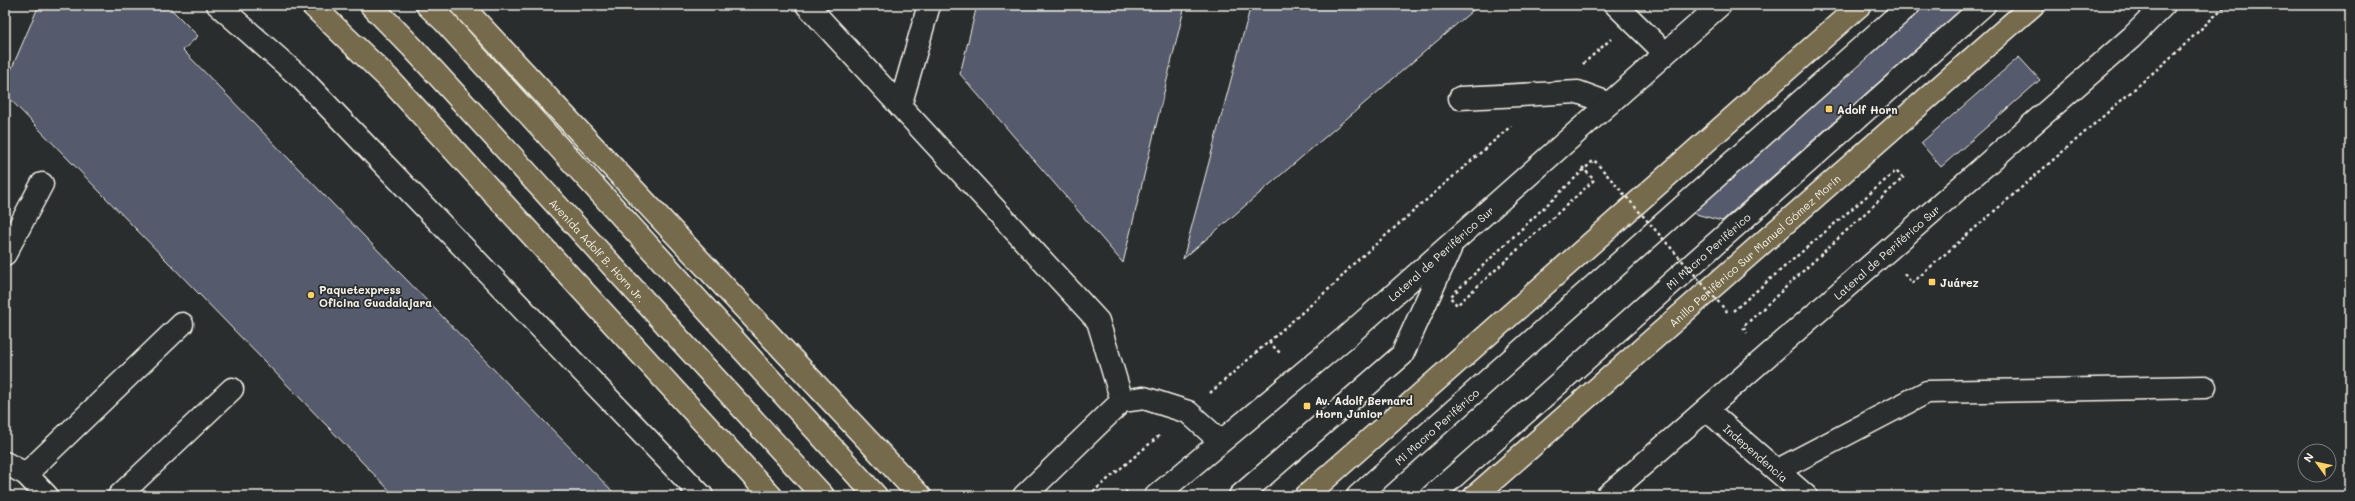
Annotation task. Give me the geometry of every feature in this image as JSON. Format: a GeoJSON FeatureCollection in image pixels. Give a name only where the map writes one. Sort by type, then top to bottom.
{"type":"FeatureCollection","features":[{"type":"Feature","properties":{"kind":"main road"},"geometry":{"type":"LineString","coordinates":[[312,5],[388,78],[771,496]]}},
{"type":"Feature","properties":{"kind":"main road","name":"Avenida Adolf B. Horn Jr."},"geometry":{"type":"LineString","coordinates":[[371,5],[418,53],[823,496]]}},
{"type":"Feature","properties":{"kind":"main road"},"geometry":{"type":"LineString","coordinates":[[427,5],[456,34],[875,495]]}},
{"type":"Feature","properties":{"kind":"main road"},"geometry":{"type":"LineString","coordinates":[[461,5],[920,496]]}},
{"type":"Feature","properties":{"kind":"main road"},"geometry":{"type":"LineString","coordinates":[[1306,496],[1860,5]]}},
{"type":"Feature","properties":{"kind":"main road","name":"Anillo Periférico Sur Manuel Gómez Morín"},"geometry":{"type":"LineString","coordinates":[[1475,496],[2033,5]]}},
{"type":"Feature","properties":{"kind":"street"},"geometry":{"type":"LineString","coordinates":[[218,5],[303,80],[702,496]]}},
{"type":"Feature","properties":{"kind":"street"},"geometry":{"type":"LineString","coordinates":[[807,5],[1098,321],[1122,401]]}},
{"type":"Feature","properties":{"kind":"street"},"geometry":{"type":"LineString","coordinates":[[900,106],[929,5]]}},
{"type":"Feature","properties":{"kind":"street"},"geometry":{"type":"LineString","coordinates":[[1616,5],[1665,53]]}},
{"type":"Feature","properties":{"kind":"street","name":"Lateral de Periférico Sur"},"geometry":{"type":"LineString","coordinates":[[1156,496],[1345,338],[1720,5]]}},
{"type":"Feature","properties":{"kind":"street","name":"Mi Macro Periférico"},"geometry":{"type":"LineString","coordinates":[[1358,496],[1909,5]]}},
{"type":"Feature","properties":{"kind":"street","name":"Mi Macro Periférico"},"geometry":{"type":"LineString","coordinates":[[1432,496],[1984,5]]}},
{"type":"Feature","properties":{"kind":"street","name":"Lateral de Periférico Sur"},"geometry":{"type":"LineString","coordinates":[[1607,496],[2132,37],[2164,5]]}},
{"type":"Feature","properties":{"kind":"street"},"geometry":{"type":"LineString","coordinates":[[1460,98],[1578,92],[1608,103]]}},
{"type":"Feature","properties":{"kind":"street"},"geometry":{"type":"LineString","coordinates":[[5,254],[42,184]]}},
{"type":"Feature","properties":{"kind":"street"},"geometry":{"type":"LineString","coordinates":[[1240,496],[1402,355],[1454,240]]}},
{"type":"Feature","properties":{"kind":"street"},"geometry":{"type":"LineString","coordinates":[[26,474],[182,324]]}},
{"type":"Feature","properties":{"kind":"street"},"geometry":{"type":"LineString","coordinates":[[1778,470],[1928,392],[2205,388]]}},
{"type":"Feature","properties":{"kind":"street"},"geometry":{"type":"LineString","coordinates":[[119,496],[232,390]]}},
{"type":"Feature","properties":{"kind":"street"},"geometry":{"type":"LineString","coordinates":[[1024,496],[1122,401],[1144,398],[1188,412],[1220,441]]}},
{"type":"Feature","properties":{"kind":"street","name":"Independencia"},"geometry":{"type":"LineString","coordinates":[[1707,410],[1778,470],[1806,496]]}},
{"type":"Feature","properties":{"kind":"street"},"geometry":{"type":"LineString","coordinates":[[5,464],[26,474],[47,496]]}},
{"type":"Feature","properties":{"kind":"path"},"geometry":{"type":"LineString","coordinates":[[1548,94],[1632,21]]}},
{"type":"Feature","properties":{"kind":"path"},"geometry":{"type":"LineString","coordinates":[[1088,496],[1188,412],[1338,281],[1352,265],[1513,125]]}},
{"type":"Feature","properties":{"kind":"path"},"geometry":{"type":"LineString","coordinates":[[1578,163],[1594,180],[1457,305],[1450,297],[1594,160],[1729,314],[1896,171],[1903,178],[1743,328]]}},
{"type":"Feature","properties":{"kind":"building","name":"Paquetexpress Oficina Guadalajara"},"geometry":{"type":"Polygon","coordinates":[[[39,5],[167,5],[198,36],[183,50],[617,496],[395,496],[5,94],[5,84],[39,5]]]}},
{"type":"Feature","properties":{"kind":"building"},"geometry":{"type":"Polygon","coordinates":[[[977,5],[1185,5],[1123,263],[960,74],[977,5]]]}},
{"type":"Feature","properties":{"kind":"building"},"geometry":{"type":"Polygon","coordinates":[[[1251,5],[1479,5],[1183,259],[1251,5]]]}},
{"type":"Feature","properties":{"kind":"building","name":"Adolf Horn"},"geometry":{"type":"Polygon","coordinates":[[[1925,5],[1966,5],[1722,221],[1692,213],[1925,5]]]}},
{"type":"Feature","properties":{"kind":"building"},"geometry":{"type":"Polygon","coordinates":[[[2019,57],[2040,80],[1941,167],[1921,143],[2019,57]]]}},
{"type":"Feature","properties":{"kind":"place","name":"Adolf Horn"},"geometry":{"type":"Point","coordinates":[1829,109]}},
{"type":"Feature","properties":{"kind":"place","name":"Juárez"},"geometry":{"type":"Point","coordinates":[1932,282]}},
{"type":"Feature","properties":{"kind":"place","name":"Paquetexpress Oficina Guadalajara"},"geometry":{"type":"Point","coordinates":[311,295]}},
{"type":"Feature","properties":{"kind":"place","name":"Av. Adolf Bernard Horn Junior"},"geometry":{"type":"Point","coordinates":[1307,406]}}]}
